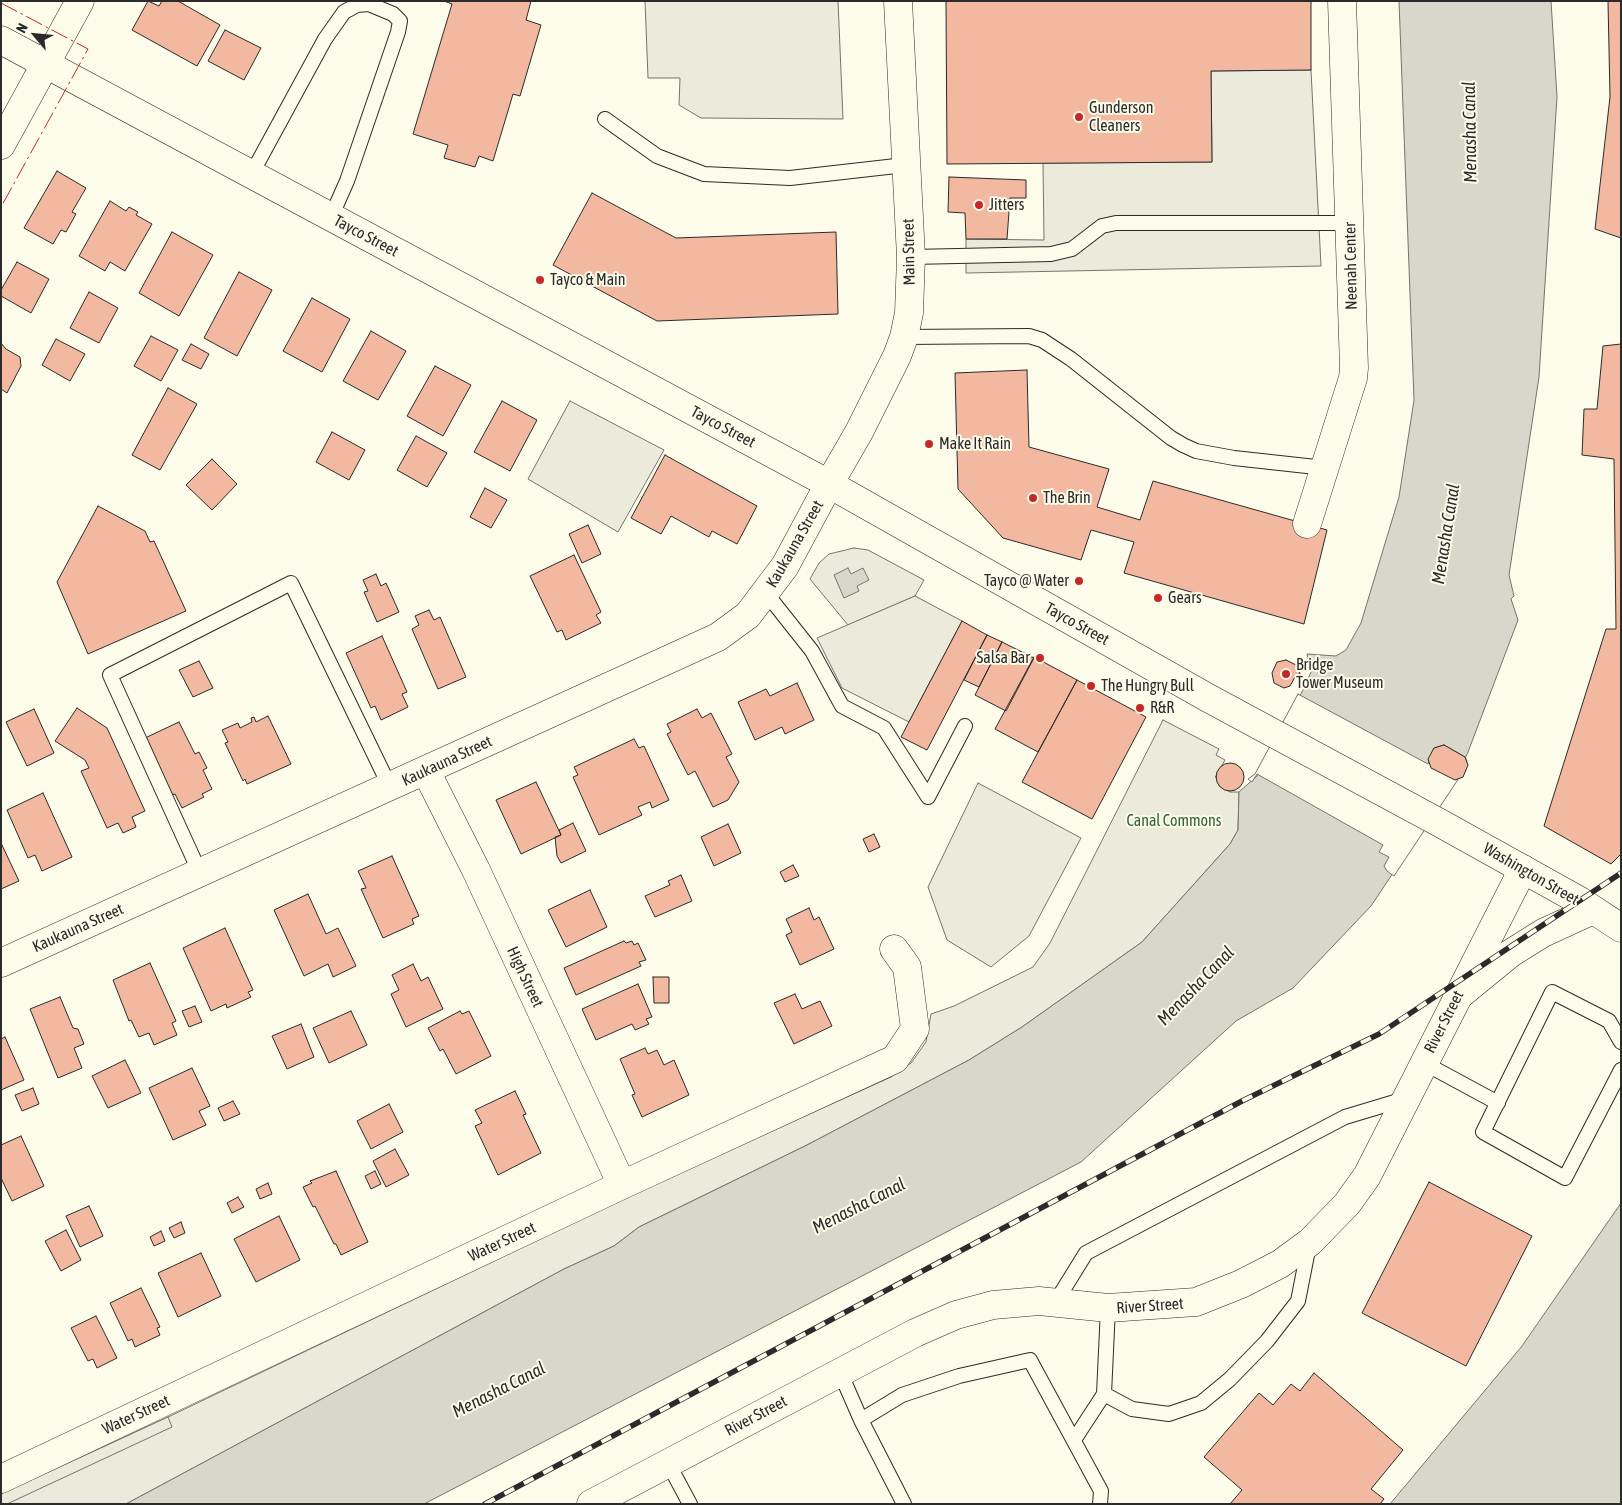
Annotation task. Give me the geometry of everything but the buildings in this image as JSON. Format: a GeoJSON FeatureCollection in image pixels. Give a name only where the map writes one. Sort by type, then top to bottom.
{"type":"FeatureCollection","features":[{"type":"Feature","properties":{"kind":"street"},"geometry":{"type":"LineString","coordinates":[[1,145],[80,1]]}},
{"type":"Feature","properties":{"kind":"street","name":"Main Street"},"geometry":{"type":"LineString","coordinates":[[829,484],[859,432],[904,337],[909,313],[911,257],[898,1]]}},
{"type":"Feature","properties":{"kind":"street","name":"Neenah Center"},"geometry":{"type":"LineString","coordinates":[[1306,524],[1353,378],[1350,223],[1342,1]]}},
{"type":"Feature","properties":{"kind":"street","name":"Tayco Street"},"geometry":{"type":"LineString","coordinates":[[1,40],[251,176],[829,484],[1238,713],[1440,823]]}},
{"type":"Feature","properties":{"kind":"street","name":"Kaukauna Street"},"geometry":{"type":"LineString","coordinates":[[1,963],[718,637],[748,615],[786,566],[829,484]]}},
{"type":"Feature","properties":{"kind":"street","name":"High Street"},"geometry":{"type":"LineString","coordinates":[[426,770],[476,870],[622,1185]]}},
{"type":"Feature","properties":{"kind":"street","name":"Washington Street"},"geometry":{"type":"LineString","coordinates":[[1440,823],[1523,869],[1621,928]]}},
{"type":"Feature","properties":{"kind":"street","name":"River Street"},"geometry":{"type":"LineString","coordinates":[[591,1504],[914,1333],[956,1315],[993,1305],[1039,1301],[1108,1308],[1196,1302],[1241,1284],[1280,1264],[1310,1242],[1346,1204],[1367,1176],[1523,869]]}},
{"type":"Feature","properties":{"kind":"street"},"geometry":{"type":"LineString","coordinates":[[1457,997],[1511,953],[1543,933],[1593,910]]}},
{"type":"Feature","properties":{"kind":"street","name":"Water Street"},"geometry":{"type":"LineString","coordinates":[[1,1479],[622,1185],[895,1060],[915,1029],[908,967],[894,949]]}},
{"type":"Feature","properties":{"kind":"lane"},"geometry":{"type":"LineString","coordinates":[[251,176],[324,38],[344,12],[357,5],[369,4],[393,14],[400,21],[398,32],[350,172],[331,217]]}},
{"type":"Feature","properties":{"kind":"lane"},"geometry":{"type":"LineString","coordinates":[[605,119],[657,156],[704,174],[790,178],[905,165]]}},
{"type":"Feature","properties":{"kind":"lane"},"geometry":{"type":"LineString","coordinates":[[911,257],[1052,254],[1072,249],[1102,226],[1116,223],[1350,223]]}},
{"type":"Feature","properties":{"kind":"lane"},"geometry":{"type":"LineString","coordinates":[[904,337],[1029,336],[1042,340],[1071,358],[1171,438],[1196,451],[1234,458],[1324,468]]}},
{"type":"Feature","properties":{"kind":"lane"},"geometry":{"type":"LineString","coordinates":[[200,873],[110,675],[291,583],[390,787]]}},
{"type":"Feature","properties":{"kind":"lane"},"geometry":{"type":"LineString","coordinates":[[766,593],[812,651],[842,706],[884,728],[928,797],[965,726]]}},
{"type":"Feature","properties":{"kind":"lane"},"geometry":{"type":"LineString","coordinates":[[1621,1042],[1609,1021],[1552,992],[1483,1132],[1565,1178],[1621,1070]]}},
{"type":"Feature","properties":{"kind":"lane"},"geometry":{"type":"LineString","coordinates":[[1424,1063],[1498,1103]]}},
{"type":"Feature","properties":{"kind":"lane"},"geometry":{"type":"LineString","coordinates":[[1055,1303],[1086,1253],[1345,1117],[1405,1099]]}},
{"type":"Feature","properties":{"kind":"lane"},"geometry":{"type":"LineString","coordinates":[[1104,1394],[1132,1409],[1169,1414],[1201,1403],[1230,1379],[1268,1340],[1298,1301],[1310,1242]]}},
{"type":"Feature","properties":{"kind":"lane"},"geometry":{"type":"LineString","coordinates":[[1074,1440],[1104,1394],[1108,1308]]}},
{"type":"Feature","properties":{"kind":"lane"},"geometry":{"type":"LineString","coordinates":[[861,1420],[902,1395],[960,1376],[1030,1360],[1101,1491],[1100,1504]]}},
{"type":"Feature","properties":{"kind":"lane"},"geometry":{"type":"LineString","coordinates":[[840,1372],[861,1420],[904,1504]]}},
{"type":"Feature","properties":{"kind":"lane"},"geometry":{"type":"LineString","coordinates":[[668,1463],[690,1504]]}},
{"type":"Feature","properties":{"kind":"green space"},"geometry":{"type":"Polygon","coordinates":[[[854,548],[868,550],[924,580],[915,596],[848,625],[810,579],[819,563],[829,554],[854,548]]]}},
{"type":"Feature","properties":{"kind":"green space","name":"Canal Commons"},"geometry":{"type":"Polygon","coordinates":[[[1163,720],[1219,749],[1216,755],[1225,760],[1216,776],[1219,786],[1230,792],[1239,792],[1238,830],[1230,844],[1142,942],[1022,1027],[969,1060],[807,1145],[639,1227],[614,1246],[564,1269],[126,1504],[1,1504],[1,1494],[168,1417],[655,1184],[891,1077],[911,1063],[926,1042],[931,1014],[954,1006],[1033,967],[1050,943],[1163,720]]]}},
{"type":"Feature","properties":{"kind":"shaded area"},"geometry":{"type":"Polygon","coordinates":[[[645,1],[838,1],[843,119],[701,118],[679,105],[680,78],[648,78],[645,1]]]}},
{"type":"Feature","properties":{"kind":"shaded area"},"geometry":{"type":"Polygon","coordinates":[[[1311,70],[1321,266],[966,273],[966,239],[1044,240],[1043,163],[1212,162],[1211,71],[1311,70]]]}},
{"type":"Feature","properties":{"kind":"shaded area"},"geometry":{"type":"Polygon","coordinates":[[[570,401],[664,450],[618,532],[528,479],[570,401]]]}},
{"type":"Feature","properties":{"kind":"shaded area"},"geometry":{"type":"Polygon","coordinates":[[[915,596],[962,621],[909,722],[842,688],[817,638],[915,596]]]}},
{"type":"Feature","properties":{"kind":"shaded area"},"geometry":{"type":"Polygon","coordinates":[[[978,783],[1081,838],[1029,936],[991,967],[947,940],[928,887],[978,783]]]}},
{"type":"Feature","properties":{"kind":"shaded area"},"geometry":{"type":"Polygon","coordinates":[[[168,1417],[172,1427],[7,1504],[1,1504],[1,1494],[168,1417]]]}},
{"type":"Feature","properties":{"kind":"water","name":"Menasha Canal"},"geometry":{"type":"Polygon","coordinates":[[[1399,1],[1551,1],[1557,97],[1539,377],[1509,575],[1514,596],[1511,599],[1518,620],[1468,752],[1455,780],[1371,906],[1293,988],[1236,1021],[1081,1162],[424,1504],[126,1504],[564,1269],[614,1246],[639,1227],[807,1145],[969,1060],[1022,1027],[1142,942],[1230,844],[1238,830],[1239,792],[1257,776],[1303,690],[1311,672],[1307,654],[1336,656],[1346,650],[1361,623],[1399,497],[1414,400],[1399,1]]]}},
{"type":"Feature","properties":{"kind":"water"},"geometry":{"type":"Polygon","coordinates":[[[848,568],[851,574],[863,568],[869,580],[857,586],[859,591],[844,598],[834,575],[848,568]]]}},
{"type":"Feature","properties":{"kind":"water"},"geometry":{"type":"Polygon","coordinates":[[[1621,1203],[1621,1504],[1390,1504],[1522,1346],[1621,1203]]]}},
{"type":"Feature","properties":{"kind":"pier"},"geometry":{"type":"Polygon","coordinates":[[[1298,694],[1428,764],[1434,748],[1444,745],[1465,757],[1467,761],[1457,781],[1394,876],[1384,866],[1389,857],[1379,852],[1383,845],[1257,774],[1252,782],[1248,779],[1255,774],[1298,694]]]}},
{"type":"Feature","properties":{"kind":"railway"},"geometry":{"type":"LineString","coordinates":[[485,1504],[1242,1101],[1379,1034],[1621,873]]}},
{"type":"Feature","properties":{"kind":"power"},"geometry":{"type":"LineString","coordinates":[[1,3],[88,49],[1,207]]}},
{"type":"Feature","properties":{"kind":"place","name":"Gunderson Cleaners"},"geometry":{"type":"Point","coordinates":[1079,117]}},
{"type":"Feature","properties":{"kind":"place","name":"Jitters"},"geometry":{"type":"Point","coordinates":[979,205]}},
{"type":"Feature","properties":{"kind":"place","name":"Tayco & Main"},"geometry":{"type":"Point","coordinates":[540,280]}},
{"type":"Feature","properties":{"kind":"place","name":"Make It Rain"},"geometry":{"type":"Point","coordinates":[929,444]}},
{"type":"Feature","properties":{"kind":"place","name":"The Brin"},"geometry":{"type":"Point","coordinates":[1033,498]}},
{"type":"Feature","properties":{"kind":"place","name":"Tayco @ Water"},"geometry":{"type":"Point","coordinates":[1079,581]}},
{"type":"Feature","properties":{"kind":"place","name":"Gears"},"geometry":{"type":"Point","coordinates":[1158,598]}},
{"type":"Feature","properties":{"kind":"place","name":"Salsa Bar"},"geometry":{"type":"Point","coordinates":[1040,658]}},
{"type":"Feature","properties":{"kind":"place","name":"Bridge Tower Museum"},"geometry":{"type":"Point","coordinates":[1286,674]}},
{"type":"Feature","properties":{"kind":"place","name":"The Hungry Bull"},"geometry":{"type":"Point","coordinates":[1091,686]}},
{"type":"Feature","properties":{"kind":"place","name":"R&R"},"geometry":{"type":"Point","coordinates":[1140,708]}}]}
